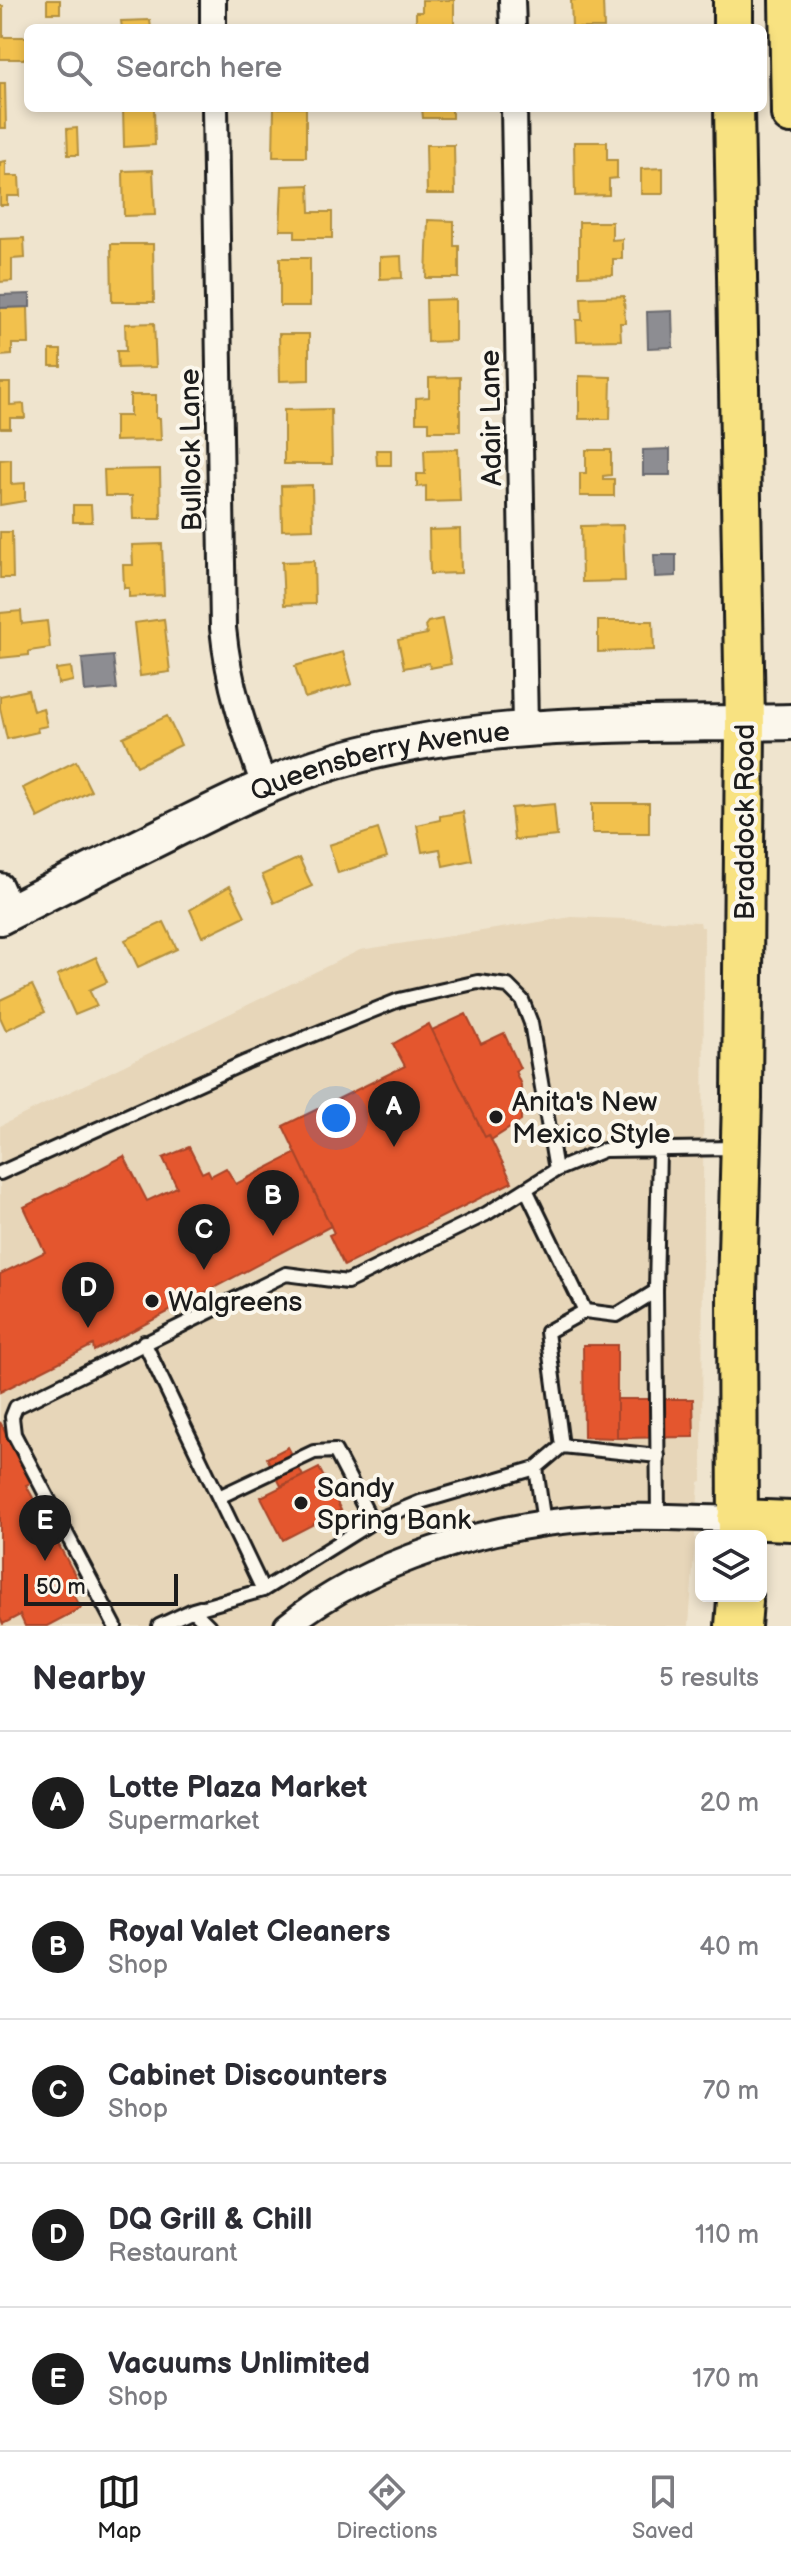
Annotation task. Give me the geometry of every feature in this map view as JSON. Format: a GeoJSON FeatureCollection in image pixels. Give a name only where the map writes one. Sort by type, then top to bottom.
{"type":"FeatureCollection","features":[{"type":"Feature","properties":{"kind":"main road"},"geometry":{"type":"LineString","coordinates":[[733,0],[733,24]]}},
{"type":"Feature","properties":{"kind":"main road"},"geometry":{"type":"LineString","coordinates":[[789,0],[791,114]]}},
{"type":"Feature","properties":{"kind":"main road","name":"Braddock Road"},"geometry":{"type":"LineString","coordinates":[[734,112],[745,723],[737,1293],[738,1528]]}},
{"type":"Feature","properties":{"kind":"main road"},"geometry":{"type":"LineString","coordinates":[[738,1528],[791,1521]]}},
{"type":"Feature","properties":{"kind":"street"},"geometry":{"type":"LineString","coordinates":[[213,0],[213,24]]}},
{"type":"Feature","properties":{"kind":"street"},"geometry":{"type":"LineString","coordinates":[[512,0],[513,24]]}},
{"type":"Feature","properties":{"kind":"street","name":"Bullock Lane"},"geometry":{"type":"LineString","coordinates":[[215,112],[223,628],[228,673],[237,709],[264,785]]}},
{"type":"Feature","properties":{"kind":"street","name":"Adair Lane"},"geometry":{"type":"LineString","coordinates":[[514,112],[525,727]]}},
{"type":"Feature","properties":{"kind":"street","name":"Queensberry Avenue"},"geometry":{"type":"LineString","coordinates":[[4,905],[264,785],[387,748],[456,735],[525,727],[791,722]]}},
{"type":"Feature","properties":{"kind":"street"},"geometry":{"type":"LineString","coordinates":[[287,1626],[345,1588],[391,1566],[440,1547],[491,1533],[544,1523],[597,1518],[658,1518],[738,1528]]}},
{"type":"Feature","properties":{"kind":"lane"},"geometry":{"type":"LineString","coordinates":[[0,1173],[246,1062],[399,1000],[478,982],[508,986],[522,1000],[531,1023],[556,1170]]}},
{"type":"Feature","properties":{"kind":"lane"},"geometry":{"type":"LineString","coordinates":[[115,1626],[14,1434],[12,1417],[16,1407],[286,1274],[347,1282],[481,1216],[556,1170],[604,1150],[740,1148]]}},
{"type":"Feature","properties":{"kind":"lane"},"geometry":{"type":"LineString","coordinates":[[658,1518],[656,1291],[659,1149]]}},
{"type":"Feature","properties":{"kind":"lane"},"geometry":{"type":"LineString","coordinates":[[526,1189],[585,1311]]}},
{"type":"Feature","properties":{"kind":"lane"},"geometry":{"type":"LineString","coordinates":[[562,1446],[547,1332],[585,1311],[617,1315],[656,1291]]}},
{"type":"Feature","properties":{"kind":"lane"},"geometry":{"type":"LineString","coordinates":[[144,1342],[263,1590]]}},
{"type":"Feature","properties":{"kind":"lane"},"geometry":{"type":"LineString","coordinates":[[159,1626],[193,1610],[263,1590],[372,1522],[420,1502],[536,1468],[562,1446],[658,1456]]}},
{"type":"Feature","properties":{"kind":"lane"},"geometry":{"type":"LineString","coordinates":[[219,1497],[314,1452],[335,1451],[372,1522]]}},
{"type":"Feature","properties":{"kind":"lane"},"geometry":{"type":"LineString","coordinates":[[536,1468],[544,1523]]}},
{"type":"Feature","properties":{"kind":"lane"},"geometry":{"type":"LineString","coordinates":[[193,1610],[209,1626]]}},
{"type":"Feature","properties":{"kind":"shaded area"},"geometry":{"type":"Polygon","coordinates":[[[572,917],[700,922],[704,927],[702,1481],[699,1482],[689,1626],[0,1626],[0,1126],[360,950],[572,917]]]}},
{"type":"Feature","properties":{"kind":"building: Homes"},"geometry":{"type":"Polygon","coordinates":[[[47,0],[60,0],[60,13],[47,13],[47,0]]]}},
{"type":"Feature","properties":{"kind":"building: Homes"},"geometry":{"type":"Polygon","coordinates":[[[422,0],[454,0],[454,24],[416,24],[416,12],[422,12],[422,0]]]}},
{"type":"Feature","properties":{"kind":"building: Homes"},"geometry":{"type":"Polygon","coordinates":[[[571,0],[603,0],[604,24],[572,24],[571,0]]]}},
{"type":"Feature","properties":{"kind":"building: Homes"},"geometry":{"type":"Polygon","coordinates":[[[0,6],[3,6],[3,37],[24,37],[24,59],[0,59],[0,6]]]}},
{"type":"Feature","properties":{"kind":"building: Homes"},"geometry":{"type":"Polygon","coordinates":[[[150,20],[150,24],[121,24],[121,21],[150,20]]]}},
{"type":"Feature","properties":{"kind":"building: Homes"},"geometry":{"type":"Polygon","coordinates":[[[0,83],[5,83],[6,128],[0,128],[0,83]]]}},
{"type":"Feature","properties":{"kind":"building: Homes"},"geometry":{"type":"Polygon","coordinates":[[[123,112],[154,112],[155,145],[124,147],[123,112]]]}},
{"type":"Feature","properties":{"kind":"building: Homes"},"geometry":{"type":"Polygon","coordinates":[[[274,112],[306,112],[306,157],[273,157],[274,112]]]}},
{"type":"Feature","properties":{"kind":"building: Homes"},"geometry":{"type":"Polygon","coordinates":[[[422,112],[452,112],[452,118],[423,118],[422,112]]]}},
{"type":"Feature","properties":{"kind":"building: Homes"},"geometry":{"type":"Polygon","coordinates":[[[77,128],[78,155],[68,155],[67,129],[77,128]]]}},
{"type":"Feature","properties":{"kind":"building: Homes"},"geometry":{"type":"Polygon","coordinates":[[[574,142],[607,142],[607,160],[617,160],[617,178],[609,179],[609,195],[575,196],[574,142]]]}},
{"type":"Feature","properties":{"kind":"building: Homes"},"geometry":{"type":"Polygon","coordinates":[[[426,145],[454,145],[455,194],[427,194],[426,145]]]}},
{"type":"Feature","properties":{"kind":"building: Homes"},"geometry":{"type":"Polygon","coordinates":[[[6,161],[6,176],[19,176],[20,196],[7,196],[7,205],[0,205],[0,162],[6,161]]]}},
{"type":"Feature","properties":{"kind":"building: Homes"},"geometry":{"type":"Polygon","coordinates":[[[663,168],[663,194],[641,194],[641,169],[663,168]]]}},
{"type":"Feature","properties":{"kind":"building: Homes"},"geometry":{"type":"Polygon","coordinates":[[[153,170],[155,215],[124,216],[123,171],[153,170]]]}},
{"type":"Feature","properties":{"kind":"building: Homes"},"geometry":{"type":"Polygon","coordinates":[[[309,185],[310,212],[332,212],[332,238],[295,238],[295,230],[280,230],[282,186],[309,185]]]}},
{"type":"Feature","properties":{"kind":"building: Homes"},"geometry":{"type":"Polygon","coordinates":[[[428,220],[454,221],[454,246],[459,246],[459,278],[426,278],[428,220]]]}},
{"type":"Feature","properties":{"kind":"building: Homes"},"geometry":{"type":"Polygon","coordinates":[[[579,222],[612,222],[612,240],[622,239],[622,259],[613,259],[613,275],[579,276],[579,222]]]}},
{"type":"Feature","properties":{"kind":"building: Homes"},"geometry":{"type":"Polygon","coordinates":[[[24,238],[25,258],[12,259],[12,281],[0,282],[0,239],[24,238]]]}},
{"type":"Feature","properties":{"kind":"building: Homes"},"geometry":{"type":"Polygon","coordinates":[[[111,244],[153,244],[154,302],[112,302],[111,244]]]}},
{"type":"Feature","properties":{"kind":"building: Homes"},"geometry":{"type":"Polygon","coordinates":[[[401,256],[402,278],[380,279],[380,257],[401,256]]]}},
{"type":"Feature","properties":{"kind":"building: Homes"},"geometry":{"type":"Polygon","coordinates":[[[280,258],[310,258],[310,306],[280,306],[280,258]]]}},
{"type":"Feature","properties":{"kind":"building: Homes"},"geometry":{"type":"Polygon","coordinates":[[[624,296],[625,323],[620,323],[621,340],[577,341],[576,320],[582,320],[581,298],[624,296]]]}},
{"type":"Feature","properties":{"kind":"building: Homes"},"geometry":{"type":"Polygon","coordinates":[[[455,299],[455,341],[427,342],[426,300],[455,299]]]}},
{"type":"Feature","properties":{"kind":"building: Homes"},"geometry":{"type":"Polygon","coordinates":[[[28,307],[29,344],[12,344],[12,355],[0,356],[0,308],[28,307]]]}},
{"type":"Feature","properties":{"kind":"building: Homes"},"geometry":{"type":"Polygon","coordinates":[[[154,323],[156,367],[118,368],[117,351],[126,351],[125,324],[154,323]]]}},
{"type":"Feature","properties":{"kind":"building: Homes"},"geometry":{"type":"Polygon","coordinates":[[[279,334],[309,334],[309,380],[280,381],[279,334]]]}},
{"type":"Feature","properties":{"kind":"building: Homes"},"geometry":{"type":"Polygon","coordinates":[[[50,350],[61,350],[61,366],[50,366],[50,350]]]}},
{"type":"Feature","properties":{"kind":"building: Homes"},"geometry":{"type":"Polygon","coordinates":[[[579,376],[611,377],[610,419],[579,419],[579,376]]]}},
{"type":"Feature","properties":{"kind":"building: Homes"},"geometry":{"type":"Polygon","coordinates":[[[460,377],[460,431],[429,431],[429,422],[416,422],[416,398],[429,397],[429,378],[460,377]]]}},
{"type":"Feature","properties":{"kind":"building: Homes"},"geometry":{"type":"Polygon","coordinates":[[[0,383],[10,383],[10,405],[24,404],[25,418],[10,418],[10,428],[0,428],[0,383]]]}},
{"type":"Feature","properties":{"kind":"building: Homes"},"geometry":{"type":"Polygon","coordinates":[[[130,395],[156,395],[156,418],[160,418],[161,440],[115,441],[115,416],[130,416],[130,395]]]}},
{"type":"Feature","properties":{"kind":"building: Homes"},"geometry":{"type":"Polygon","coordinates":[[[331,409],[332,464],[284,464],[284,410],[331,409]]]}},
{"type":"Feature","properties":{"kind":"building: Homes"},"geometry":{"type":"Polygon","coordinates":[[[458,449],[460,501],[426,502],[426,486],[417,487],[417,474],[425,474],[424,450],[458,449]]]}},
{"type":"Feature","properties":{"kind":"building: Homes"},"geometry":{"type":"Polygon","coordinates":[[[376,450],[391,450],[391,465],[377,465],[376,450]]]}},
{"type":"Feature","properties":{"kind":"building: Homes"},"geometry":{"type":"Polygon","coordinates":[[[586,450],[611,450],[611,475],[603,476],[603,479],[614,479],[614,496],[580,496],[580,473],[586,473],[586,450]]]}},
{"type":"Feature","properties":{"kind":"building: Homes"},"geometry":{"type":"Polygon","coordinates":[[[11,459],[11,484],[25,483],[25,501],[0,505],[0,460],[11,459]]]}},
{"type":"Feature","properties":{"kind":"building: Homes"},"geometry":{"type":"Polygon","coordinates":[[[160,469],[161,519],[133,519],[132,496],[105,496],[104,470],[160,469]]]}},
{"type":"Feature","properties":{"kind":"building: Homes"},"geometry":{"type":"Polygon","coordinates":[[[312,485],[313,529],[282,530],[281,486],[312,485]]]}},
{"type":"Feature","properties":{"kind":"building: Homes"},"geometry":{"type":"Polygon","coordinates":[[[73,505],[91,505],[92,522],[73,522],[73,505]]]}},
{"type":"Feature","properties":{"kind":"building: Homes"},"geometry":{"type":"Polygon","coordinates":[[[623,525],[625,581],[582,582],[581,526],[623,525]]]}},
{"type":"Feature","properties":{"kind":"building: Homes"},"geometry":{"type":"Polygon","coordinates":[[[460,529],[461,573],[430,574],[429,530],[460,529]]]}},
{"type":"Feature","properties":{"kind":"building: Homes"},"geometry":{"type":"Polygon","coordinates":[[[0,532],[12,532],[13,578],[0,578],[0,532]]]}},
{"type":"Feature","properties":{"kind":"building: Homes"},"geometry":{"type":"Polygon","coordinates":[[[162,544],[164,595],[129,597],[129,588],[124,588],[123,565],[133,565],[132,545],[162,544]]]}},
{"type":"Feature","properties":{"kind":"building: Homes"},"geometry":{"type":"Polygon","coordinates":[[[314,561],[315,604],[284,605],[282,562],[314,561]]]}},
{"type":"Feature","properties":{"kind":"building: Homes"},"geometry":{"type":"Polygon","coordinates":[[[21,611],[22,624],[47,621],[50,648],[29,651],[29,655],[0,658],[0,613],[21,611]]]}},
{"type":"Feature","properties":{"kind":"building: Homes"},"geometry":{"type":"Polygon","coordinates":[[[164,619],[170,672],[140,676],[134,623],[164,619]]]}},
{"type":"Feature","properties":{"kind":"building: Homes"},"geometry":{"type":"Polygon","coordinates":[[[442,619],[451,664],[430,668],[429,663],[404,668],[398,640],[427,634],[425,626],[428,622],[442,619]]]}},
{"type":"Feature","properties":{"kind":"building: Homes"},"geometry":{"type":"Polygon","coordinates":[[[598,621],[653,621],[654,650],[598,652],[598,621]]]}},
{"type":"Feature","properties":{"kind":"building: Homes"},"geometry":{"type":"Polygon","coordinates":[[[343,652],[352,684],[305,698],[295,666],[343,652]]]}},
{"type":"Feature","properties":{"kind":"building: Homes"},"geometry":{"type":"Polygon","coordinates":[[[71,667],[73,681],[58,684],[56,669],[71,667]]]}},
{"type":"Feature","properties":{"kind":"building: Homes"},"geometry":{"type":"Polygon","coordinates":[[[28,690],[33,711],[43,708],[47,726],[37,728],[38,732],[7,739],[0,696],[28,690]]]}},
{"type":"Feature","properties":{"kind":"building: Homes"},"geometry":{"type":"Polygon","coordinates":[[[167,716],[181,745],[137,766],[123,737],[167,716]]]}},
{"type":"Feature","properties":{"kind":"building: Homes"},"geometry":{"type":"Polygon","coordinates":[[[76,761],[91,791],[38,818],[23,788],[76,761]]]}},
{"type":"Feature","properties":{"kind":"building: Homes"},"geometry":{"type":"Polygon","coordinates":[[[592,803],[649,803],[649,833],[592,833],[592,803]]]}},
{"type":"Feature","properties":{"kind":"building: Homes"},"geometry":{"type":"Polygon","coordinates":[[[554,804],[557,836],[514,840],[511,808],[554,804]]]}},
{"type":"Feature","properties":{"kind":"building: Homes"},"geometry":{"type":"Polygon","coordinates":[[[463,812],[472,860],[443,866],[440,849],[422,852],[417,825],[440,820],[440,816],[463,812]]]}},
{"type":"Feature","properties":{"kind":"building: Homes"},"geometry":{"type":"Polygon","coordinates":[[[378,829],[387,857],[338,873],[329,845],[378,829]]]}},
{"type":"Feature","properties":{"kind":"building: Homes"},"geometry":{"type":"Polygon","coordinates":[[[299,858],[312,886],[274,903],[262,875],[299,858]]]}},
{"type":"Feature","properties":{"kind":"building: Homes"},"geometry":{"type":"Polygon","coordinates":[[[230,886],[245,916],[202,937],[190,910],[230,886]]]}},
{"type":"Feature","properties":{"kind":"building: Homes"},"geometry":{"type":"Polygon","coordinates":[[[164,922],[177,949],[138,967],[125,940],[164,922]]]}},
{"type":"Feature","properties":{"kind":"building: Homes"},"geometry":{"type":"Polygon","coordinates":[[[96,957],[107,982],[89,990],[97,1006],[75,1015],[57,975],[96,957]]]}},
{"type":"Feature","properties":{"kind":"building: Homes"},"geometry":{"type":"Polygon","coordinates":[[[32,985],[45,1012],[6,1030],[0,1017],[0,1000],[32,985]]]}},
{"type":"Feature","properties":{"kind":"building: Shops"},"geometry":{"type":"Polygon","coordinates":[[[466,1014],[481,1044],[504,1033],[520,1068],[515,1071],[521,1085],[521,1121],[491,1140],[489,1135],[485,1137],[432,1030],[466,1014]]]}},
{"type":"Feature","properties":{"kind":"building: Shops"},"geometry":{"type":"Polygon","coordinates":[[[429,1024],[485,1137],[489,1135],[512,1182],[344,1266],[329,1235],[334,1233],[283,1126],[405,1066],[393,1044],[429,1024]]]}},
{"type":"Feature","properties":{"kind":"building: Shops"},"geometry":{"type":"Polygon","coordinates":[[[189,1147],[202,1173],[208,1170],[211,1176],[226,1168],[236,1184],[296,1153],[331,1226],[94,1351],[93,1345],[0,1392],[0,1274],[45,1252],[24,1207],[124,1156],[147,1201],[177,1187],[163,1158],[189,1147]]]}},
{"type":"Feature","properties":{"kind":"building: Shops"},"geometry":{"type":"Polygon","coordinates":[[[583,1345],[617,1345],[617,1438],[584,1437],[583,1345]]]}},
{"type":"Feature","properties":{"kind":"building: Shops"},"geometry":{"type":"Polygon","coordinates":[[[617,1399],[693,1399],[694,1437],[617,1438],[617,1399]]]}},
{"type":"Feature","properties":{"kind":"building: Shops"},"geometry":{"type":"Polygon","coordinates":[[[0,1422],[33,1482],[26,1485],[81,1586],[71,1589],[81,1608],[47,1626],[25,1626],[20,1615],[3,1624],[0,1618],[0,1422]]]}},
{"type":"Feature","properties":{"kind":"building: Shops"},"geometry":{"type":"Polygon","coordinates":[[[288,1447],[303,1476],[281,1486],[267,1458],[288,1447]]]}},
{"type":"Feature","properties":{"kind":"building: Shops","name":"Sandy Spring Bank"},"geometry":{"type":"Polygon","coordinates":[[[319,1468],[341,1510],[283,1540],[261,1497],[319,1468]]]}},
{"type":"Feature","properties":{"kind":"building: Industry"},"geometry":{"type":"Polygon","coordinates":[[[30,294],[30,307],[0,308],[0,295],[30,294]]]}},
{"type":"Feature","properties":{"kind":"building: Industry"},"geometry":{"type":"Polygon","coordinates":[[[672,311],[673,347],[648,348],[647,312],[672,311]]]}},
{"type":"Feature","properties":{"kind":"building: Industry"},"geometry":{"type":"Polygon","coordinates":[[[670,449],[670,475],[643,475],[643,450],[670,449]]]}},
{"type":"Feature","properties":{"kind":"building: Industry"},"geometry":{"type":"Polygon","coordinates":[[[654,555],[676,555],[676,576],[655,577],[654,555]]]}},
{"type":"Feature","properties":{"kind":"building: Industry"},"geometry":{"type":"Polygon","coordinates":[[[113,656],[117,689],[85,692],[82,659],[113,656]]]}},
{"type":"Feature","properties":{"kind":"place","name":"Anita's New Mexico Style"},"geometry":{"type":"Point","coordinates":[496,1117]}},
{"type":"Feature","properties":{"kind":"place","name":"Lotte Plaza Market"},"geometry":{"type":"Point","coordinates":[394,1147]}},
{"type":"Feature","properties":{"kind":"place","name":"Royal Valet Cleaners"},"geometry":{"type":"Point","coordinates":[273,1236]}},
{"type":"Feature","properties":{"kind":"place","name":"Cabinet Discounters"},"geometry":{"type":"Point","coordinates":[204,1270]}},
{"type":"Feature","properties":{"kind":"place","name":"Walgreens"},"geometry":{"type":"Point","coordinates":[152,1301]}},
{"type":"Feature","properties":{"kind":"place","name":"DQ Grill & Chill"},"geometry":{"type":"Point","coordinates":[88,1328]}},
{"type":"Feature","properties":{"kind":"place","name":"Sandy Spring Bank"},"geometry":{"type":"Point","coordinates":[301,1503]}},
{"type":"Feature","properties":{"kind":"place","name":"Vacuums Unlimited"},"geometry":{"type":"Point","coordinates":[45,1561]}}]}
